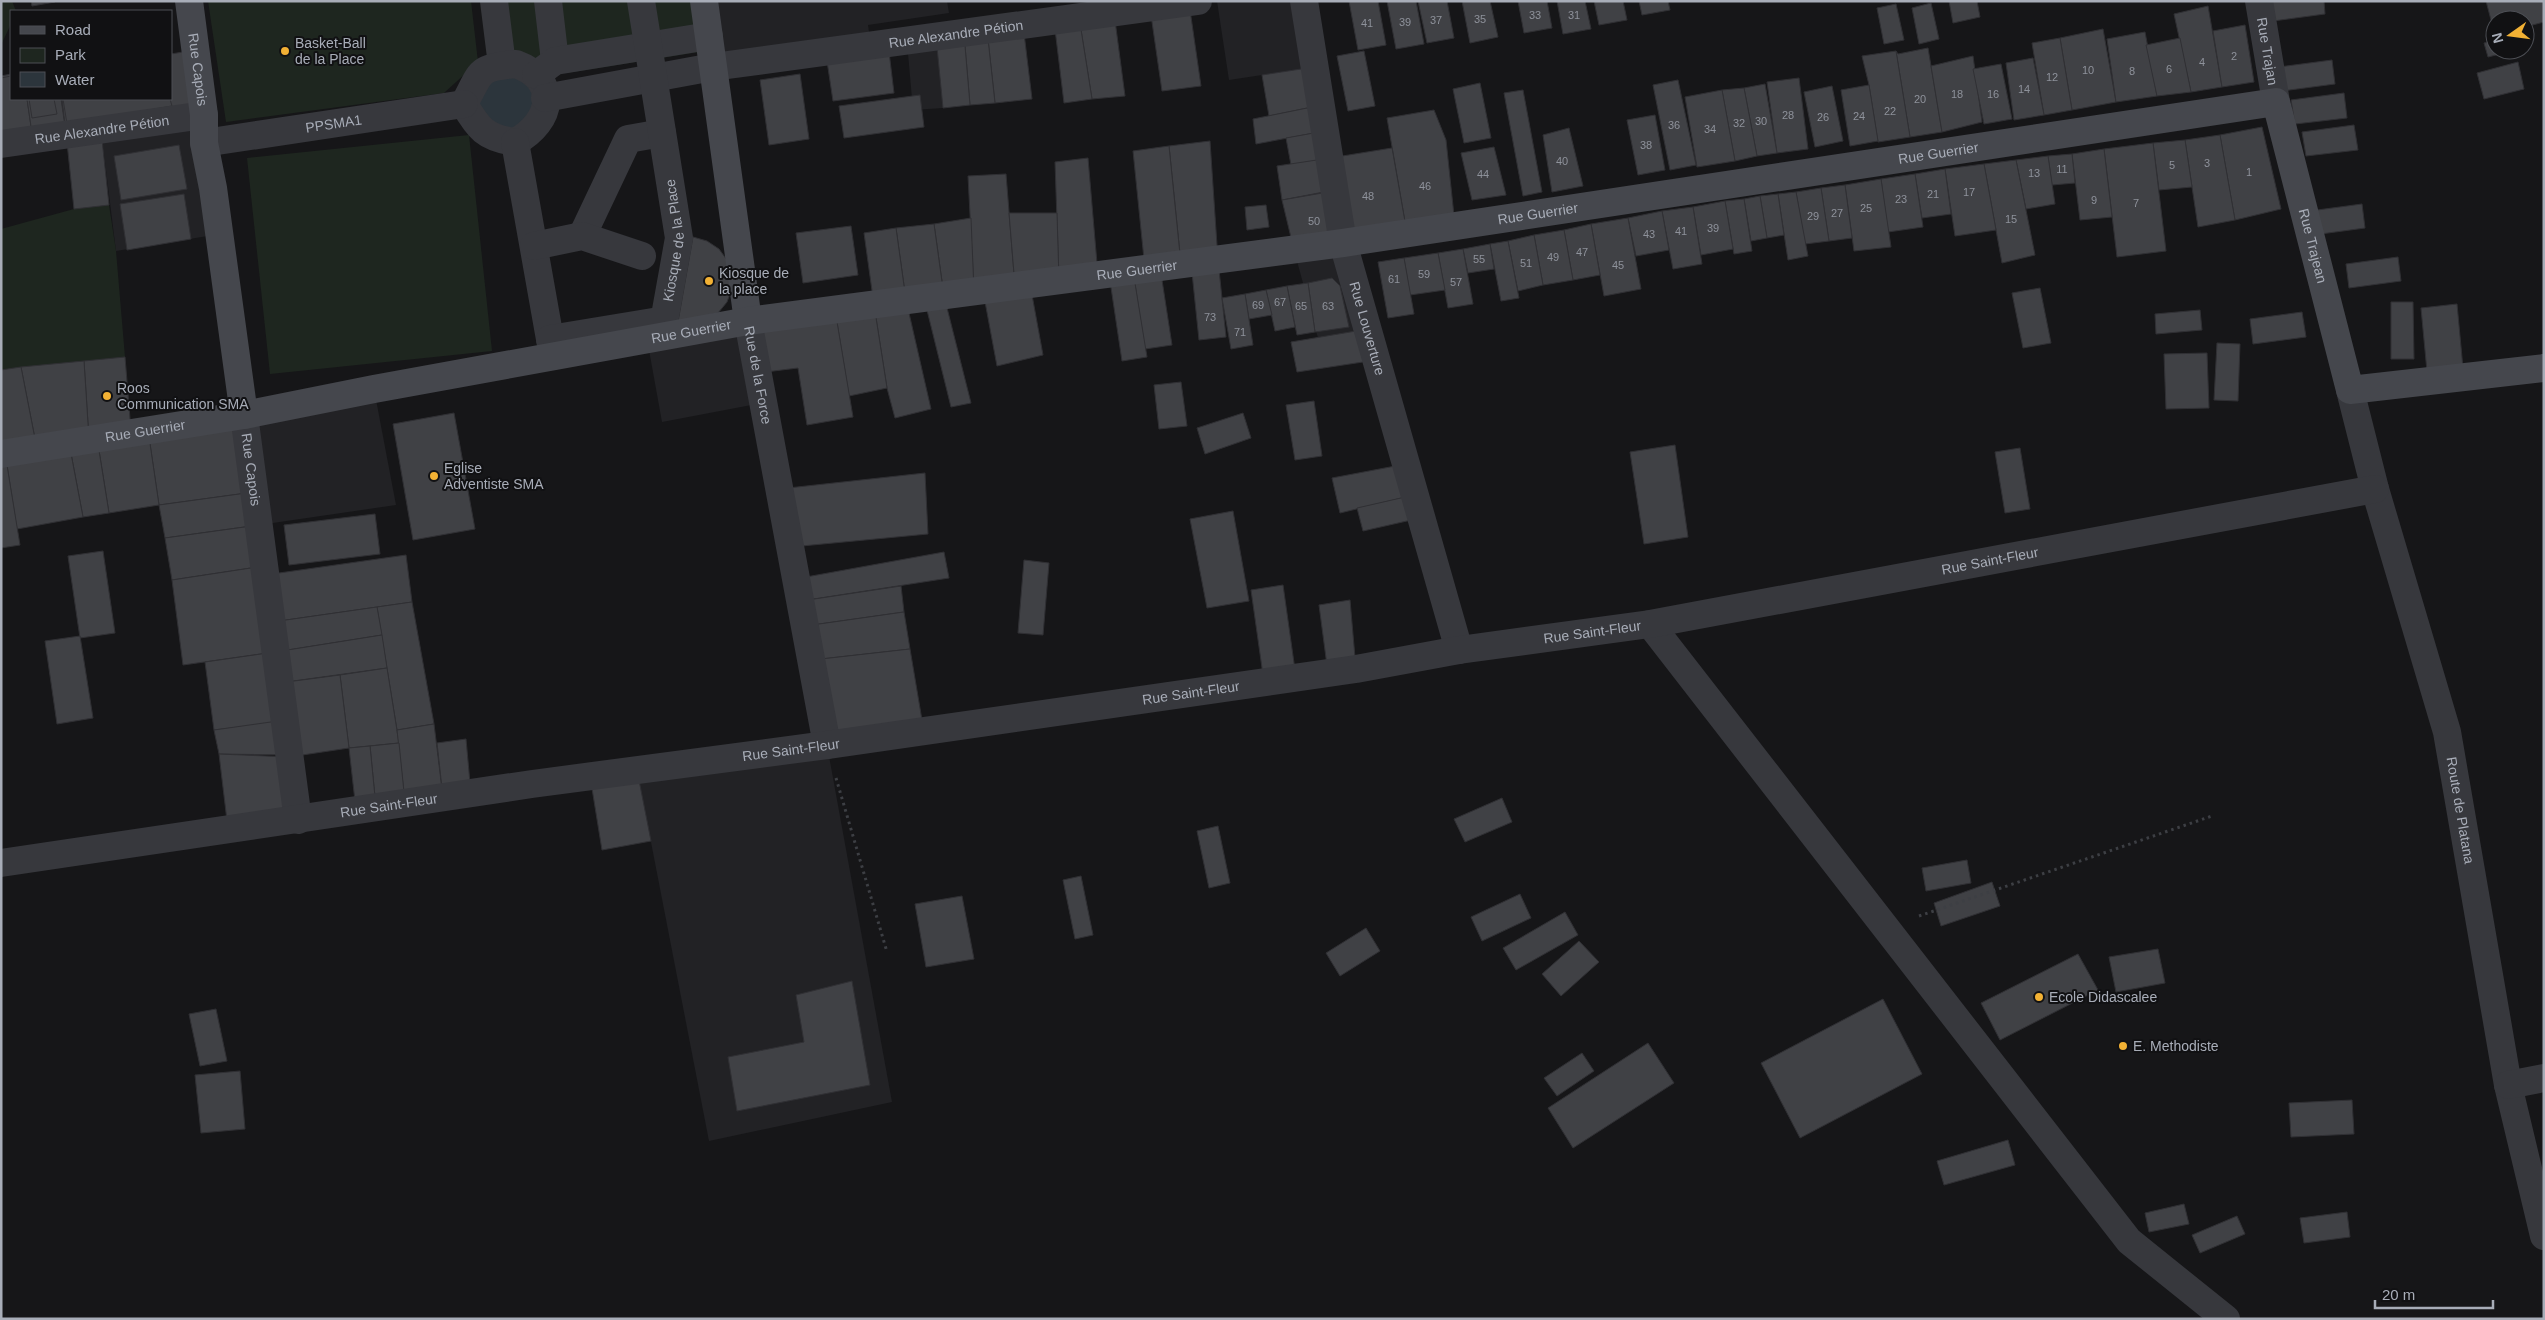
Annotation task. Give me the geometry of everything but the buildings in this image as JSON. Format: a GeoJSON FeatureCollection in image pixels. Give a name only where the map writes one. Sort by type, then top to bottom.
{"type":"FeatureCollection","features":[{"type":"Feature","properties":{"kind":"street","name":"Rue Capois"},"geometry":{"type":"LineString","coordinates":[[189,1],[204,115],[204,143],[213,188],[298,820]]}},
{"type":"Feature","properties":{"kind":"street"},"geometry":{"type":"LineString","coordinates":[[494,1],[502,65]]}},
{"type":"Feature","properties":{"kind":"street"},"geometry":{"type":"LineString","coordinates":[[548,1],[546,78],[546,108],[543,119],[531,132],[515,142],[496,138],[480,128],[464,104],[474,81],[482,72],[492,66],[516,64],[546,78],[653,78],[713,68]]}},
{"type":"Feature","properties":{"kind":"street","name":"Kiosque de la Place"},"geometry":{"type":"LineString","coordinates":[[552,348],[659,320],[665,316],[679,238],[640,1]]}},
{"type":"Feature","properties":{"kind":"street","name":"Rue de la Force"},"geometry":{"type":"LineString","coordinates":[[704,1],[748,321],[827,746]]}},
{"type":"Feature","properties":{"kind":"street","name":"Rue Alexandre Pétion"},"geometry":{"type":"LineString","coordinates":[[713,68],[1198,1]]}},
{"type":"Feature","properties":{"kind":"street","name":"Rue Louverture"},"geometry":{"type":"LineString","coordinates":[[1304,1],[1343,243],[1459,650]]}},
{"type":"Feature","properties":{"kind":"street","name":"Rue Trajan"},"geometry":{"type":"LineString","coordinates":[[2259,1],[2276,102]]}},
{"type":"Feature","properties":{"kind":"street"},"geometry":{"type":"LineString","coordinates":[[546,78],[648,45],[709,36]]}},
{"type":"Feature","properties":{"kind":"street","name":"Rue Guerrier"},"geometry":{"type":"LineString","coordinates":[[1,454],[244,414],[552,348],[1343,243],[2276,102]]}},
{"type":"Feature","properties":{"kind":"street","name":"Rue Trajean"},"geometry":{"type":"LineString","coordinates":[[2276,102],[2350,390]]}},
{"type":"Feature","properties":{"kind":"street","name":"PPSMA1"},"geometry":{"type":"LineString","coordinates":[[204,143],[464,104]]}},
{"type":"Feature","properties":{"kind":"street","name":"Rue Alexandre Pétion"},"geometry":{"type":"LineString","coordinates":[[1,144],[204,115]]}},
{"type":"Feature","properties":{"kind":"street"},"geometry":{"type":"LineString","coordinates":[[582,236],[628,139],[662,133]]}},
{"type":"Feature","properties":{"kind":"street"},"geometry":{"type":"LineString","coordinates":[[515,142],[552,348]]}},
{"type":"Feature","properties":{"kind":"street"},"geometry":{"type":"LineString","coordinates":[[534,246],[582,236],[642,256]]}},
{"type":"Feature","properties":{"kind":"street"},"geometry":{"type":"LineString","coordinates":[[2350,390],[2544,368]]}},
{"type":"Feature","properties":{"kind":"street","name":"Route de Platana"},"geometry":{"type":"LineString","coordinates":[[2350,390],[2375,489],[2447,732],[2508,1085],[2544,1236]]}},
{"type":"Feature","properties":{"kind":"street","name":"Rue Saint-Fleur"},"geometry":{"type":"LineString","coordinates":[[1,863],[532,784],[827,746],[1356,669],[1459,650],[1650,624],[2375,489]]}},
{"type":"Feature","properties":{"kind":"street"},"geometry":{"type":"LineString","coordinates":[[1650,624],[2129,1240],[2226,1319]]}},
{"type":"Feature","properties":{"kind":"street"},"geometry":{"type":"LineString","coordinates":[[2508,1085],[2544,1078]]}},
{"type":"Feature","properties":{"kind":"path"},"geometry":{"type":"LineString","coordinates":[[827,746],[887,952]]}},
{"type":"Feature","properties":{"kind":"path"},"geometry":{"type":"LineString","coordinates":[[1886,927],[2212,816]]}},
{"type":"Feature","properties":{"kind":"shaded area"},"geometry":{"type":"Polygon","coordinates":[[[704,1],[947,1],[949,13],[868,25],[871,46],[713,67],[704,1]]]}},
{"type":"Feature","properties":{"kind":"shaded area"},"geometry":{"type":"Polygon","coordinates":[[[1217,1],[1304,1],[1314,67],[1229,80],[1217,1]]]}},
{"type":"Feature","properties":{"kind":"shaded area"},"geometry":{"type":"Polygon","coordinates":[[[936,37],[943,108],[913,110],[907,42],[936,37]]]}},
{"type":"Feature","properties":{"kind":"shaded area"},"geometry":{"type":"Polygon","coordinates":[[[204,115],[220,234],[116,251],[101,130],[204,115]]]}},
{"type":"Feature","properties":{"kind":"shaded area"},"geometry":{"type":"Polygon","coordinates":[[[1343,243],[1368,329],[1318,338],[1294,250],[1343,243]]]}},
{"type":"Feature","properties":{"kind":"shaded area"},"geometry":{"type":"Polygon","coordinates":[[[748,321],[762,403],[662,422],[647,339],[748,321]]]}},
{"type":"Feature","properties":{"kind":"shaded area"},"geometry":{"type":"Polygon","coordinates":[[[374,389],[396,505],[259,525],[244,415],[374,389]]]}},
{"type":"Feature","properties":{"kind":"shaded area"},"geometry":{"type":"Polygon","coordinates":[[[827,745],[892,1102],[709,1141],[637,770],[827,745]]]}},
{"type":"Feature","properties":{"kind":"green space"},"geometry":{"type":"Polygon","coordinates":[[[1,1],[12,1],[16,10],[10,10],[10,26],[1,45],[1,1]]]}},
{"type":"Feature","properties":{"kind":"green space"},"geometry":{"type":"Polygon","coordinates":[[[208,1],[471,1],[478,62],[444,93],[226,122],[208,1]]]}},
{"type":"Feature","properties":{"kind":"green space"},"geometry":{"type":"Polygon","coordinates":[[[503,1],[692,1],[699,52],[567,73],[512,59],[503,1]]]}},
{"type":"Feature","properties":{"kind":"green space"},"geometry":{"type":"Polygon","coordinates":[[[469,135],[492,351],[270,374],[247,158],[469,135]]]}},
{"type":"Feature","properties":{"kind":"green space"},"geometry":{"type":"Polygon","coordinates":[[[109,205],[116,251],[125,357],[1,370],[1,229],[74,209],[109,205]]]}},
{"type":"Feature","properties":{"kind":"water"},"geometry":{"type":"Polygon","coordinates":[[[528,73],[542,121],[497,143],[470,94],[474,83],[528,73]]]}},
{"type":"Feature","properties":{"kind":"place","name":"Basket-Ball de la Place"},"geometry":{"type":"Point","coordinates":[285,51]}},
{"type":"Feature","properties":{"kind":"place","name":"Kiosque de la place"},"geometry":{"type":"Point","coordinates":[709,281]}},
{"type":"Feature","properties":{"kind":"place","name":"Roos Communication SMA"},"geometry":{"type":"Point","coordinates":[107,396]}},
{"type":"Feature","properties":{"kind":"place","name":"Eglise Adventiste SMA"},"geometry":{"type":"Point","coordinates":[434,476]}},
{"type":"Feature","properties":{"kind":"place","name":"Ecole Didascalee"},"geometry":{"type":"Point","coordinates":[2039,997]}},
{"type":"Feature","properties":{"kind":"place","name":"E. Methodiste"},"geometry":{"type":"Point","coordinates":[2123,1046]}}]}
